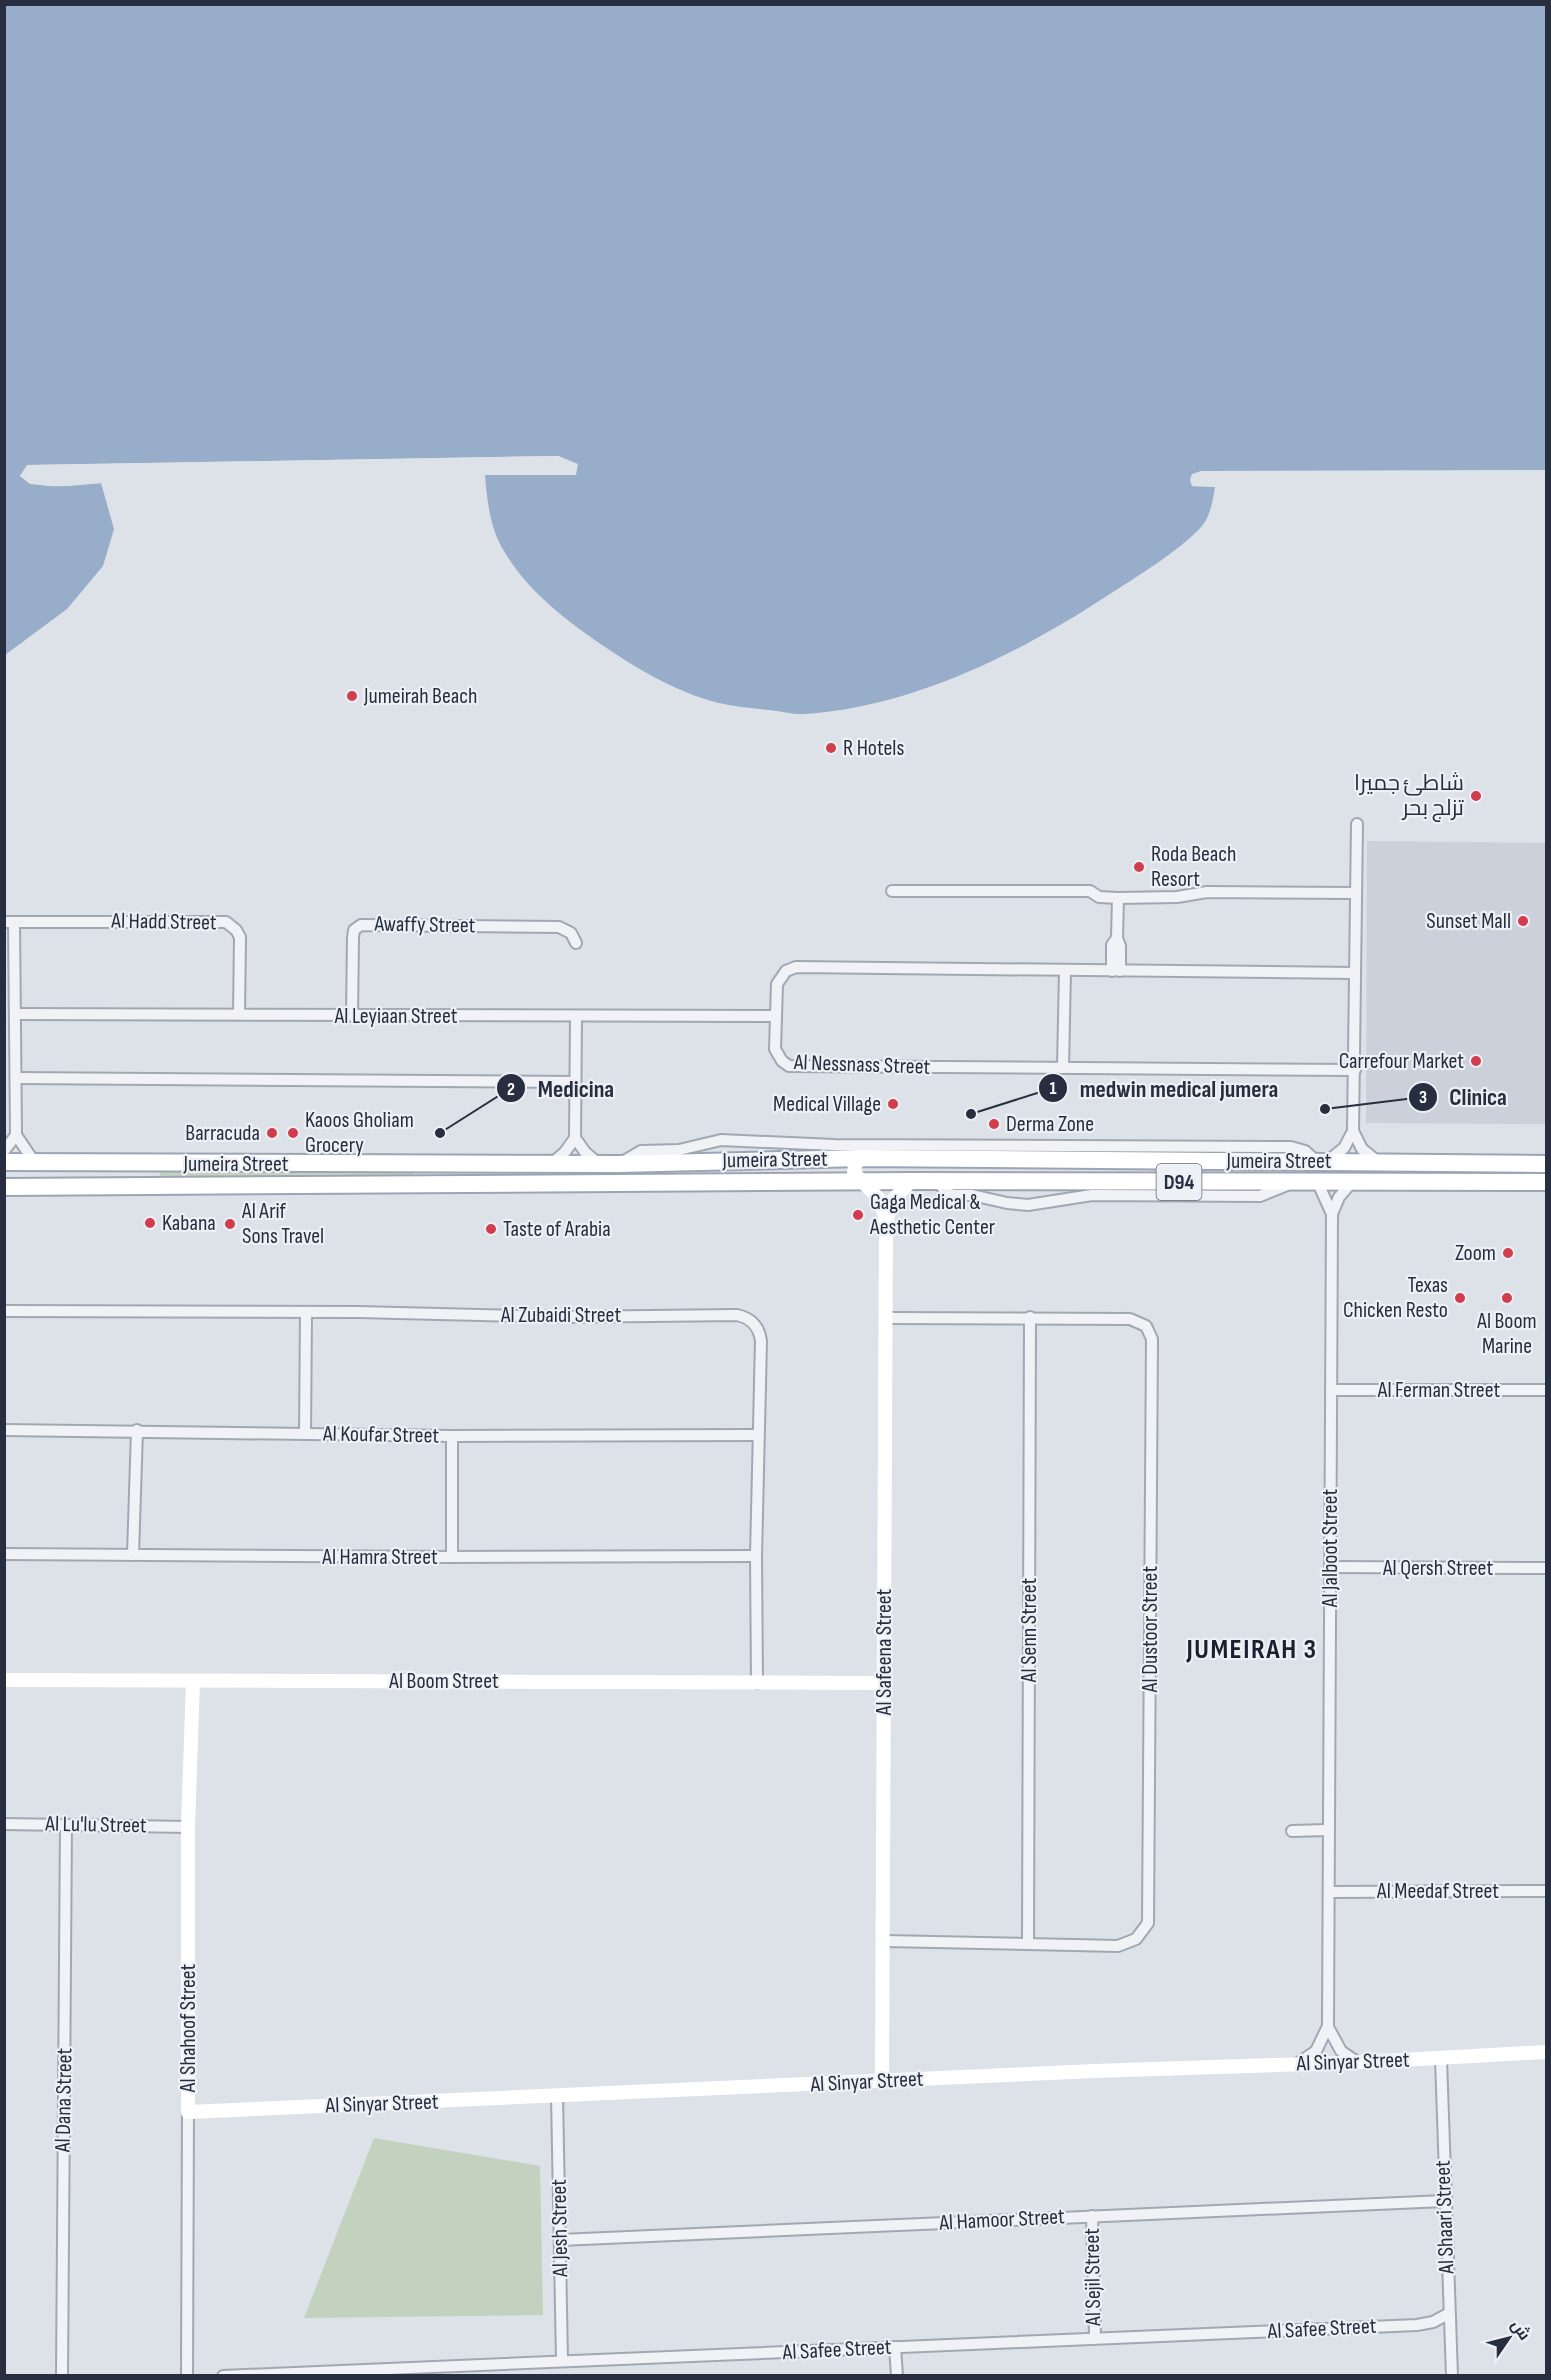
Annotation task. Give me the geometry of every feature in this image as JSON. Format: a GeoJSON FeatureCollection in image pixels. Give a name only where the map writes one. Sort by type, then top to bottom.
{"type":"FeatureCollection","features":[{"type":"Feature","properties":{"kind":"main road","name":"Jumeira Street"},"geometry":{"type":"LineString","coordinates":[[4,1162],[619,1164],[861,1158],[1546,1164]]}},
{"type":"Feature","properties":{"kind":"main road"},"geometry":{"type":"LineString","coordinates":[[807,1159],[814,1163],[817,1171],[811,1181]]}},
{"type":"Feature","properties":{"kind":"main road","name":"Jumeira Street"},"geometry":{"type":"LineString","coordinates":[[4,1187],[811,1181],[1546,1182]]}},
{"type":"Feature","properties":{"kind":"street"},"geometry":{"type":"LineString","coordinates":[[619,1164],[641,1150],[679,1150],[721,1140],[834,1145],[1291,1147],[1305,1151],[1322,1161],[1344,1148],[1353,1131],[1357,824]]}},
{"type":"Feature","properties":{"kind":"street"},"geometry":{"type":"LineString","coordinates":[[892,891],[1090,891],[1099,897],[1118,898],[1177,897],[1207,892],[1356,894]]}},
{"type":"Feature","properties":{"kind":"street"},"geometry":{"type":"LineString","coordinates":[[1116,971],[1112,945],[1117,938],[1118,898]]}},
{"type":"Feature","properties":{"kind":"street"},"geometry":{"type":"LineString","coordinates":[[9,922],[15,1014],[16,1136],[35,1163]]}},
{"type":"Feature","properties":{"kind":"street","name":"Al Hadd Street"},"geometry":{"type":"LineString","coordinates":[[9,922],[226,922],[236,930],[240,937],[238,1014]]}},
{"type":"Feature","properties":{"kind":"street","name":"Awaffy Street"},"geometry":{"type":"LineString","coordinates":[[352,1016],[353,938],[354,930],[361,925],[559,927],[571,933],[576,943]]}},
{"type":"Feature","properties":{"kind":"street","name":"Al Nessnass Street"},"geometry":{"type":"LineString","coordinates":[[1354,973],[796,967],[786,971],[779,979],[775,1050],[778,1058],[789,1066],[1355,1070]]}},
{"type":"Feature","properties":{"kind":"street"},"geometry":{"type":"LineString","coordinates":[[1063,1068],[1065,971]]}},
{"type":"Feature","properties":{"kind":"street","name":"Al Leyiaan Street"},"geometry":{"type":"LineString","coordinates":[[15,1014],[776,1016]]}},
{"type":"Feature","properties":{"kind":"street"},"geometry":{"type":"LineString","coordinates":[[552,1163],[565,1152],[575,1138],[576,1017]]}},
{"type":"Feature","properties":{"kind":"street"},"geometry":{"type":"LineString","coordinates":[[16,1078],[575,1082]]}},
{"type":"Feature","properties":{"kind":"street"},"geometry":{"type":"LineString","coordinates":[[1353,1131],[1362,1149],[1377,1161]]}},
{"type":"Feature","properties":{"kind":"street"},"geometry":{"type":"LineString","coordinates":[[4,1151],[16,1136]]}},
{"type":"Feature","properties":{"kind":"street"},"geometry":{"type":"LineString","coordinates":[[575,1138],[598,1164]]}},
{"type":"Feature","properties":{"kind":"street"},"geometry":{"type":"LineString","coordinates":[[861,1158],[854,1169],[861,1181]]}},
{"type":"Feature","properties":{"kind":"street","name":"Al Safeena Street"},"geometry":{"type":"LineString","coordinates":[[861,1181],[880,1200],[886,1222],[885,1941],[882,2081]]}},
{"type":"Feature","properties":{"kind":"street","name":"Al Safeena Street"},"geometry":{"type":"LineString","coordinates":[[886,1222],[893,1200],[911,1181]]}},
{"type":"Feature","properties":{"kind":"street","name":"Al Jalboot Street"},"geometry":{"type":"LineString","coordinates":[[1317,1181],[1332,1214]]}},
{"type":"Feature","properties":{"kind":"street","name":"Al Jalboot Street"},"geometry":{"type":"LineString","coordinates":[[1296,2065],[1316,2051],[1328,2026],[1327,1830],[1332,1214],[1339,1197],[1353,1181]]}},
{"type":"Feature","properties":{"kind":"street","name":"Al Zubaidi Street"},"geometry":{"type":"LineString","coordinates":[[4,1311],[743,1316],[757,1328],[761,1341],[756,1556],[757,1683]]}},
{"type":"Feature","properties":{"kind":"street"},"geometry":{"type":"LineString","coordinates":[[305,1434],[306,1313]]}},
{"type":"Feature","properties":{"kind":"street","name":"Al Senn Street"},"geometry":{"type":"LineString","coordinates":[[1028,1943],[1030,1317]]}},
{"type":"Feature","properties":{"kind":"street","name":"Al Dustoor Street"},"geometry":{"type":"LineString","coordinates":[[885,1941],[1118,1946],[1136,1939],[1148,1923],[1152,1339],[1146,1326],[1135,1319],[886,1318]]}},
{"type":"Feature","properties":{"kind":"street","name":"Al Ferman Street"},"geometry":{"type":"LineString","coordinates":[[1331,1390],[1546,1390]]}},
{"type":"Feature","properties":{"kind":"street","name":"Al Koufar Street"},"geometry":{"type":"LineString","coordinates":[[4,1430],[452,1436],[758,1435]]}},
{"type":"Feature","properties":{"kind":"street"},"geometry":{"type":"LineString","coordinates":[[133,1555],[137,1430]]}},
{"type":"Feature","properties":{"kind":"street"},"geometry":{"type":"LineString","coordinates":[[452,1436],[452,1557]]}},
{"type":"Feature","properties":{"kind":"street","name":"Al Hamra Street"},"geometry":{"type":"LineString","coordinates":[[4,1554],[452,1557],[756,1556]]}},
{"type":"Feature","properties":{"kind":"street","name":"Al Qersh Street"},"geometry":{"type":"LineString","coordinates":[[1330,1568],[1546,1568]]}},
{"type":"Feature","properties":{"kind":"street","name":"Al Boom Street"},"geometry":{"type":"LineString","coordinates":[[4,1680],[884,1683]]}},
{"type":"Feature","properties":{"kind":"street","name":"Al Shahoof Street"},"geometry":{"type":"LineString","coordinates":[[187,2376],[188,1827],[193,1681]]}},
{"type":"Feature","properties":{"kind":"street","name":"Al Lu'lu Street"},"geometry":{"type":"LineString","coordinates":[[4,1824],[188,1827]]}},
{"type":"Feature","properties":{"kind":"street","name":"Al Dana Street"},"geometry":{"type":"LineString","coordinates":[[62,2376],[66,1824]]}},
{"type":"Feature","properties":{"kind":"street"},"geometry":{"type":"LineString","coordinates":[[1292,1831],[1327,1830]]}},
{"type":"Feature","properties":{"kind":"street","name":"Al Meedaf Street"},"geometry":{"type":"LineString","coordinates":[[1329,1892],[1546,1891]]}},
{"type":"Feature","properties":{"kind":"street","name":"Al Jalboot Street"},"geometry":{"type":"LineString","coordinates":[[1328,2026],[1341,2051],[1359,2063]]}},
{"type":"Feature","properties":{"kind":"street","name":"Al Sinyar Street"},"geometry":{"type":"LineString","coordinates":[[188,2112],[882,2081],[1359,2063],[1546,2052]]}},
{"type":"Feature","properties":{"kind":"street","name":"Al Shaari Street"},"geometry":{"type":"LineString","coordinates":[[1440,2059],[1452,2376]]}},
{"type":"Feature","properties":{"kind":"street","name":"Al Jesh Street"},"geometry":{"type":"LineString","coordinates":[[557,2096],[562,2361]]}},
{"type":"Feature","properties":{"kind":"street","name":"Al Hamoor Street"},"geometry":{"type":"LineString","coordinates":[[560,2240],[1444,2201]]}},
{"type":"Feature","properties":{"kind":"street","name":"Al Sejil Street"},"geometry":{"type":"LineString","coordinates":[[1092,2216],[1095,2337]]}},
{"type":"Feature","properties":{"kind":"street","name":"Al Safee Street"},"geometry":{"type":"LineString","coordinates":[[223,2376],[347,2374],[562,2361],[1417,2325],[1433,2322],[1448,2314]]}},
{"type":"Feature","properties":{"kind":"street"},"geometry":{"type":"LineString","coordinates":[[895,2347],[897,2376]]}},
{"type":"Feature","properties":{"kind":"shaded area","name":"Sunset Mall"},"geometry":{"type":"Polygon","coordinates":[[[1367,841],[1546,843],[1546,1124],[1366,1123],[1367,841]]]}},
{"type":"Feature","properties":{"kind":"green space"},"geometry":{"type":"Polygon","coordinates":[[[160,1169],[413,1171],[413,1177],[160,1176],[160,1169]]]}},
{"type":"Feature","properties":{"kind":"green space"},"geometry":{"type":"Polygon","coordinates":[[[374,2138],[540,2166],[543,2315],[304,2318],[374,2138]]]}},
{"type":"Feature","properties":{"kind":"water"},"geometry":{"type":"Polygon","coordinates":[[[5,5],[1546,5],[1546,470],[1192,474],[1192,486],[1215,487],[1212,505],[1205,522],[1188,540],[1162,560],[1078,614],[1005,655],[927,688],[847,709],[801,714],[725,704],[685,692],[621,658],[567,619],[532,588],[512,564],[495,533],[488,504],[485,475],[575,475],[577,464],[558,456],[28,465],[20,476],[38,484],[69,486],[101,483],[114,529],[103,566],[67,609],[5,655],[5,5]]]}},
{"type":"Feature","properties":{"kind":"pier"},"geometry":{"type":"Polygon","coordinates":[[[558,456],[578,464],[576,475],[482,475],[485,472],[573,472],[574,466],[557,459],[29,468],[24,475],[31,481],[50,483],[101,480],[104,483],[49,486],[30,484],[20,476],[27,465],[558,456]]]}},
{"type":"Feature","properties":{"kind":"pier"},"geometry":{"type":"Polygon","coordinates":[[[1546,470],[1546,473],[1195,476],[1194,483],[1215,484],[1218,487],[1192,486],[1190,480],[1192,474],[1201,471],[1546,470]]]}},
{"type":"Feature","properties":{"kind":"place","name":"Jumeirah Beach"},"geometry":{"type":"Point","coordinates":[352,696]}},
{"type":"Feature","properties":{"kind":"place","name":"R Hotels"},"geometry":{"type":"Point","coordinates":[831,748]}},
{"type":"Feature","properties":{"kind":"place","name":"شاطئ جميرا تزلج بحر"},"geometry":{"type":"Point","coordinates":[1476,796]}},
{"type":"Feature","properties":{"kind":"place","name":"Roda Beach Resort"},"geometry":{"type":"Point","coordinates":[1139,867]}},
{"type":"Feature","properties":{"kind":"place","name":"Sunset Mall"},"geometry":{"type":"Point","coordinates":[1523,921]}},
{"type":"Feature","properties":{"kind":"place","name":"Carrefour Market"},"geometry":{"type":"Point","coordinates":[1476,1061]}},
{"type":"Feature","properties":{"kind":"place","name":"Medical Village"},"geometry":{"type":"Point","coordinates":[893,1104]}},
{"type":"Feature","properties":{"kind":"place","name":"Clinica"},"geometry":{"type":"Point","coordinates":[1325,1109]}},
{"type":"Feature","properties":{"kind":"place","name":"medwin medical jumera"},"geometry":{"type":"Point","coordinates":[971,1114]}},
{"type":"Feature","properties":{"kind":"place","name":"Derma Zone"},"geometry":{"type":"Point","coordinates":[994,1124]}},
{"type":"Feature","properties":{"kind":"place","name":"Barracuda"},"geometry":{"type":"Point","coordinates":[272,1133]}},
{"type":"Feature","properties":{"kind":"place","name":"Kaoos Gholiam Grocery"},"geometry":{"type":"Point","coordinates":[293,1133]}},
{"type":"Feature","properties":{"kind":"place","name":"Medicina"},"geometry":{"type":"Point","coordinates":[440,1133]}},
{"type":"Feature","properties":{"kind":"place","name":"Gaga Medical & Aesthetic Center"},"geometry":{"type":"Point","coordinates":[858,1215]}},
{"type":"Feature","properties":{"kind":"place","name":"Kabana"},"geometry":{"type":"Point","coordinates":[150,1223]}},
{"type":"Feature","properties":{"kind":"place","name":"Al Arif Sons Travel"},"geometry":{"type":"Point","coordinates":[230,1224]}},
{"type":"Feature","properties":{"kind":"place","name":"Taste of Arabia"},"geometry":{"type":"Point","coordinates":[491,1229]}},
{"type":"Feature","properties":{"kind":"place","name":"Zoom"},"geometry":{"type":"Point","coordinates":[1508,1253]}},
{"type":"Feature","properties":{"kind":"place","name":"Texas Chicken Resto"},"geometry":{"type":"Point","coordinates":[1460,1298]}},
{"type":"Feature","properties":{"kind":"place","name":"Al Boom Marine"},"geometry":{"type":"Point","coordinates":[1507,1298]}},
{"type":"Feature","properties":{"kind":"district","name":"JUMEIRAH 3"},"geometry":{"type":"Point","coordinates":[1252,1649]}}]}
